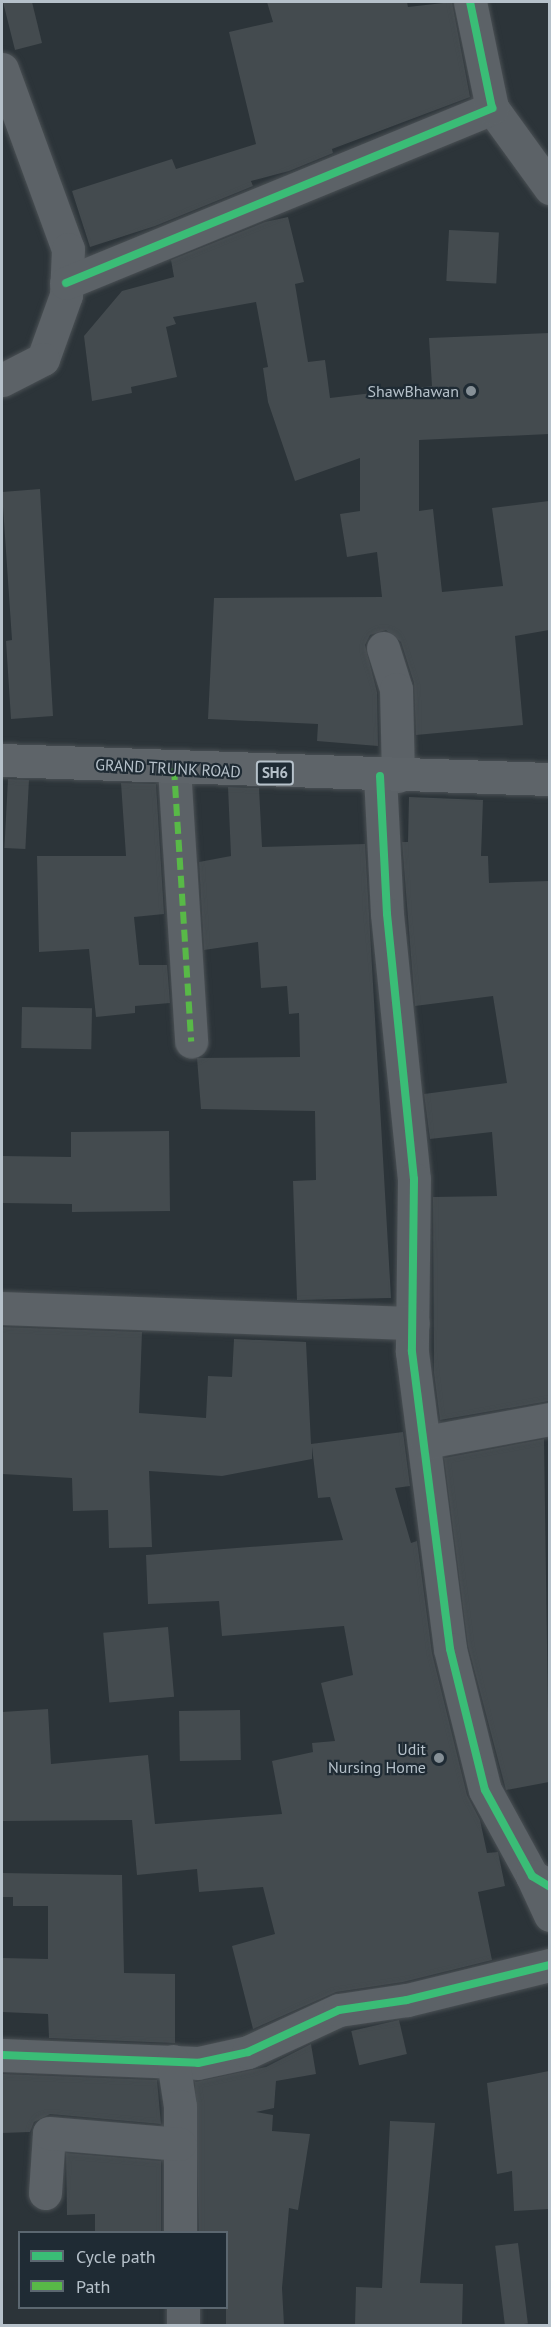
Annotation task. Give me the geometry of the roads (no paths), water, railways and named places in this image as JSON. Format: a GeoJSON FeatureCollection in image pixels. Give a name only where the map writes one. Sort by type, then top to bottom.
{"type":"FeatureCollection","features":[{"type":"Feature","properties":{"kind":"main road","name":"GRAND TRUNK ROAD"},"geometry":{"type":"LineString","coordinates":[[2,760],[389,776],[549,779]]}},
{"type":"Feature","properties":{"kind":"street"},"geometry":{"type":"LineString","coordinates":[[476,2],[492,108],[549,188]]}},
{"type":"Feature","properties":{"kind":"street"},"geometry":{"type":"LineString","coordinates":[[2,69],[68,249],[66,283],[43,358],[2,380]]}},
{"type":"Feature","properties":{"kind":"street"},"geometry":{"type":"LineString","coordinates":[[66,283],[492,108]]}},
{"type":"Feature","properties":{"kind":"street"},"geometry":{"type":"LineString","coordinates":[[383,648],[396,690],[389,776],[388,925],[414,1179],[413,1323],[450,1649],[485,1790],[541,1881],[549,1915]]}},
{"type":"Feature","properties":{"kind":"street"},"geometry":{"type":"LineString","coordinates":[[174,768],[191,1041]]}},
{"type":"Feature","properties":{"kind":"street"},"geometry":{"type":"LineString","coordinates":[[2,1308],[413,1323]]}},
{"type":"Feature","properties":{"kind":"street"},"geometry":{"type":"LineString","coordinates":[[426,1442],[549,1419]]}},
{"type":"Feature","properties":{"kind":"street"},"geometry":{"type":"LineString","coordinates":[[2,2055],[198,2063],[248,2052],[339,2010],[418,1998],[549,1965]]}},
{"type":"Feature","properties":{"kind":"street"},"geometry":{"type":"LineString","coordinates":[[173,2061],[180,2144],[180,2231]]}},
{"type":"Feature","properties":{"kind":"street"},"geometry":{"type":"LineString","coordinates":[[45,2193],[49,2133],[180,2144]]}},
{"type":"Feature","properties":{"kind":"street"},"geometry":{"type":"LineString","coordinates":[[183,2309],[183,2325]]}},
{"type":"Feature","properties":{"kind":"place","name":"ShawBhawan"},"geometry":{"type":"Point","coordinates":[471,391]}},
{"type":"Feature","properties":{"kind":"place","name":"Udit Nursing Home"},"geometry":{"type":"Point","coordinates":[439,1758]}}]}
